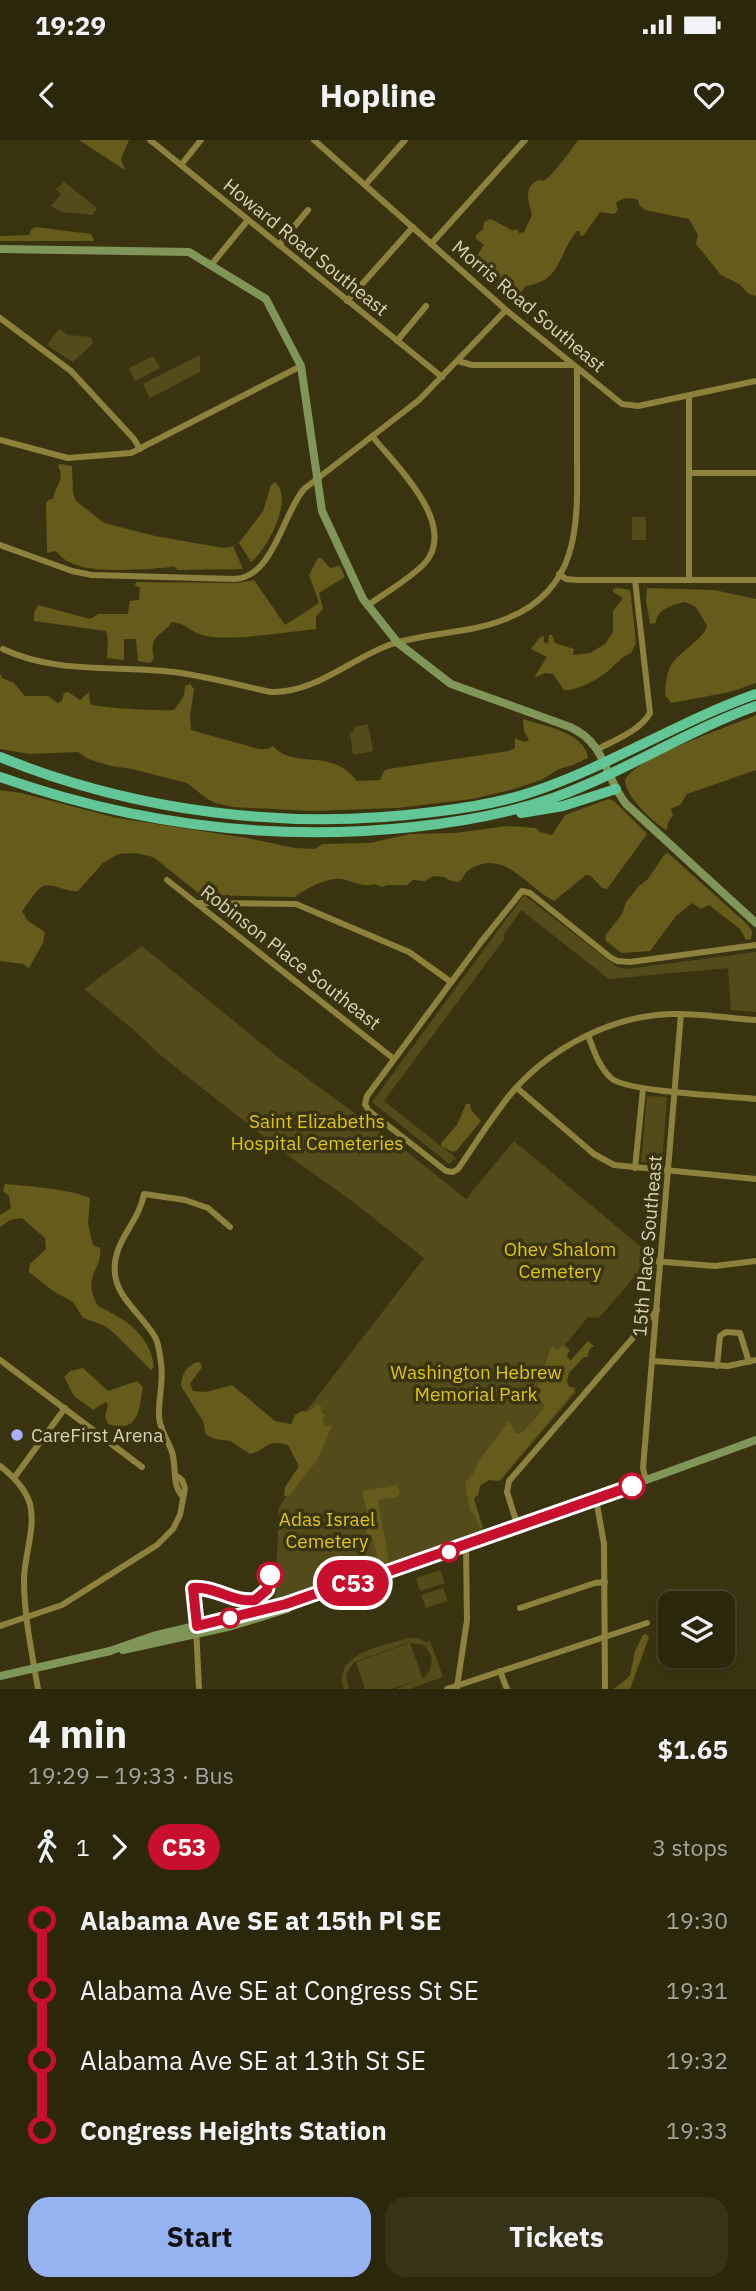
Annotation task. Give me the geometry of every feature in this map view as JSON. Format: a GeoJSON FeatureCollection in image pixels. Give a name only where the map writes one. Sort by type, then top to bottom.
{"type":"FeatureCollection","features":[{"type":"Feature","properties":{"kind":"highway"},"geometry":{"type":"LineString","coordinates":[[483,817],[543,801],[701,716],[756,694]]}},
{"type":"Feature","properties":{"kind":"highway"},"geometry":{"type":"LineString","coordinates":[[0,757],[78,783],[165,804],[244,815],[318,819],[402,816],[478,806],[531,792],[607,768],[756,706]]}},
{"type":"Feature","properties":{"kind":"highway"},"geometry":{"type":"LineString","coordinates":[[0,778],[120,812],[181,823],[300,832],[362,831],[544,810],[616,789]]}},
{"type":"Feature","properties":{"kind":"street","name":"Howard Road Southeast"},"geometry":{"type":"LineString","coordinates":[[150,140],[442,377]]}},
{"type":"Feature","properties":{"kind":"street"},"geometry":{"type":"LineString","coordinates":[[181,165],[201,140]]}},
{"type":"Feature","properties":{"kind":"street","name":"Morris Road Southeast"},"geometry":{"type":"LineString","coordinates":[[314,140],[322,143],[506,310],[622,404],[638,407],[756,381]]}},
{"type":"Feature","properties":{"kind":"street"},"geometry":{"type":"LineString","coordinates":[[365,184],[405,140]]}},
{"type":"Feature","properties":{"kind":"street"},"geometry":{"type":"LineString","coordinates":[[431,244],[525,140]]}},
{"type":"Feature","properties":{"kind":"street"},"geometry":{"type":"LineString","coordinates":[[279,245],[308,210]]}},
{"type":"Feature","properties":{"kind":"street"},"geometry":{"type":"LineString","coordinates":[[211,265],[248,220]]}},
{"type":"Feature","properties":{"kind":"street"},"geometry":{"type":"LineString","coordinates":[[347,300],[413,227]]}},
{"type":"Feature","properties":{"kind":"street"},"geometry":{"type":"LineString","coordinates":[[0,249],[184,252],[193,254],[268,301],[301,366],[322,511],[367,606],[398,643],[454,685],[570,727],[587,736],[598,749],[616,789],[631,809],[756,923]]}},
{"type":"Feature","properties":{"kind":"street"},"geometry":{"type":"LineString","coordinates":[[397,341],[426,306]]}},
{"type":"Feature","properties":{"kind":"street"},"geometry":{"type":"LineString","coordinates":[[0,545],[88,575],[241,578],[252,574],[262,565],[296,499],[317,477],[417,402],[506,310]]}},
{"type":"Feature","properties":{"kind":"street"},"geometry":{"type":"LineString","coordinates":[[0,318],[71,371],[135,439],[140,449]]}},
{"type":"Feature","properties":{"kind":"street"},"geometry":{"type":"LineString","coordinates":[[4,649],[35,662],[165,671],[277,692],[299,689],[398,643],[505,619],[532,604],[559,574],[572,547],[577,520],[575,367],[475,366],[458,361]]}},
{"type":"Feature","properties":{"kind":"street"},"geometry":{"type":"LineString","coordinates":[[0,439],[72,458],[127,453],[140,449],[301,366]]}},
{"type":"Feature","properties":{"kind":"street"},"geometry":{"type":"LineString","coordinates":[[689,396],[689,580]]}},
{"type":"Feature","properties":{"kind":"street"},"geometry":{"type":"LineString","coordinates":[[367,606],[424,564],[433,548],[435,532],[421,499],[397,463],[372,436]]}},
{"type":"Feature","properties":{"kind":"street"},"geometry":{"type":"LineString","coordinates":[[690,473],[756,473]]}},
{"type":"Feature","properties":{"kind":"street"},"geometry":{"type":"LineString","coordinates":[[559,574],[572,580],[756,580]]}},
{"type":"Feature","properties":{"kind":"street"},"geometry":{"type":"LineString","coordinates":[[598,749],[647,718],[650,706],[635,580]]}},
{"type":"Feature","properties":{"kind":"street","name":"Robinson Place Southeast"},"geometry":{"type":"LineString","coordinates":[[167,880],[394,1059]]}},
{"type":"Feature","properties":{"kind":"street"},"geometry":{"type":"LineString","coordinates":[[756,945],[630,962],[617,961],[530,893],[518,893],[367,1096],[365,1104],[368,1110],[422,1153],[451,1172],[458,1169],[517,1088],[551,1057],[588,1035],[642,1018],[681,1014],[756,1020]]}},
{"type":"Feature","properties":{"kind":"street"},"geometry":{"type":"LineString","coordinates":[[198,903],[296,904],[409,952],[452,982]]}},
{"type":"Feature","properties":{"kind":"street","name":"15th Place Southeast"},"geometry":{"type":"LineString","coordinates":[[646,1481],[643,1468],[657,1310],[657,1261],[669,1171],[681,1014]]}},
{"type":"Feature","properties":{"kind":"street"},"geometry":{"type":"LineString","coordinates":[[588,1035],[600,1064],[613,1081],[643,1089],[756,1099]]}},
{"type":"Feature","properties":{"kind":"street"},"geometry":{"type":"LineString","coordinates":[[517,1088],[604,1161],[614,1165],[756,1180]]}},
{"type":"Feature","properties":{"kind":"street"},"geometry":{"type":"LineString","coordinates":[[635,1168],[643,1089]]}},
{"type":"Feature","properties":{"kind":"street"},"geometry":{"type":"LineString","coordinates":[[0,1626],[62,1605],[157,1545],[173,1529],[180,1515],[183,1497],[176,1490],[174,1483],[177,1476],[172,1451],[161,1427],[159,1415],[162,1365],[156,1339],[118,1287],[114,1273],[115,1256],[136,1217],[144,1194],[185,1200],[208,1208],[230,1227]]}},
{"type":"Feature","properties":{"kind":"street"},"geometry":{"type":"LineString","coordinates":[[657,1261],[715,1266],[756,1261]]}},
{"type":"Feature","properties":{"kind":"street"},"geometry":{"type":"LineString","coordinates":[[518,1527],[507,1495],[509,1482],[657,1310]]}},
{"type":"Feature","properties":{"kind":"street"},"geometry":{"type":"LineString","coordinates":[[652,1361],[717,1366],[752,1361],[740,1333],[726,1332],[720,1336],[717,1366]]}},
{"type":"Feature","properties":{"kind":"street"},"geometry":{"type":"LineString","coordinates":[[0,1360],[142,1466]]}},
{"type":"Feature","properties":{"kind":"street"},"geometry":{"type":"LineString","coordinates":[[15,1478],[65,1408]]}},
{"type":"Feature","properties":{"kind":"street"},"geometry":{"type":"LineString","coordinates":[[0,1676],[259,1618],[756,1440]]}},
{"type":"Feature","properties":{"kind":"street"},"geometry":{"type":"LineString","coordinates":[[0,1466],[15,1478],[27,1496],[31,1512],[24,1566],[24,1593],[38,1689]]}},
{"type":"Feature","properties":{"kind":"street"},"geometry":{"type":"LineString","coordinates":[[596,1499],[604,1544],[605,1689]]}},
{"type":"Feature","properties":{"kind":"street"},"geometry":{"type":"LineString","coordinates":[[457,1687],[467,1620],[466,1546]]}},
{"type":"Feature","properties":{"kind":"street"},"geometry":{"type":"LineString","coordinates":[[520,1608],[605,1582]]}},
{"type":"Feature","properties":{"kind":"street"},"geometry":{"type":"LineString","coordinates":[[447,1689],[647,1623]]}},
{"type":"Feature","properties":{"kind":"street"},"geometry":{"type":"LineString","coordinates":[[197,1630],[199,1689]]}},
{"type":"Feature","properties":{"kind":"street"},"geometry":{"type":"LineString","coordinates":[[500,1671],[507,1689]]}},
{"type":"Feature","properties":{"kind":"green space"},"geometry":{"type":"Polygon","coordinates":[[[64,182],[97,208],[93,215],[62,212],[51,206],[61,194],[56,189],[64,182]]]}},
{"type":"Feature","properties":{"kind":"green space"},"geometry":{"type":"Polygon","coordinates":[[[59,329],[68,335],[91,337],[93,343],[73,362],[47,345],[59,329]]]}},
{"type":"Feature","properties":{"kind":"green space"},"geometry":{"type":"Polygon","coordinates":[[[200,355],[200,372],[150,398],[143,384],[200,355]]]}},
{"type":"Feature","properties":{"kind":"green space"},"geometry":{"type":"Polygon","coordinates":[[[153,356],[160,368],[135,381],[129,368],[153,356]]]}},
{"type":"Feature","properties":{"kind":"green space"},"geometry":{"type":"Polygon","coordinates":[[[632,517],[646,517],[646,540],[632,540],[632,517]]]}},
{"type":"Feature","properties":{"kind":"green space"},"geometry":{"type":"Polygon","coordinates":[[[368,724],[373,751],[353,755],[350,733],[354,732],[354,727],[368,724]]]}},
{"type":"Feature","properties":{"kind":"green space"},"geometry":{"type":"Polygon","coordinates":[[[524,895],[617,967],[627,969],[756,952],[756,1012],[731,1010],[728,968],[609,979],[521,910],[503,936],[505,938],[384,1101],[456,1158],[449,1164],[372,1102],[524,895]]]}},
{"type":"Feature","properties":{"kind":"green space"},"geometry":{"type":"Polygon","coordinates":[[[142,946],[278,1057],[401,1147],[466,1199],[514,1141],[652,1256],[599,1318],[588,1317],[565,1345],[570,1350],[567,1357],[572,1361],[559,1377],[576,1392],[500,1481],[495,1477],[473,1485],[471,1491],[484,1530],[275,1602],[279,1508],[324,1431],[304,1414],[424,1258],[160,1055],[84,989],[142,946]]]}},
{"type":"Feature","properties":{"kind":"green space"},"geometry":{"type":"Polygon","coordinates":[[[647,1096],[667,1097],[662,1164],[641,1162],[647,1096]]]}},
{"type":"Feature","properties":{"kind":"green space"},"geometry":{"type":"Polygon","coordinates":[[[440,1570],[445,1583],[420,1591],[416,1578],[440,1570]]]}},
{"type":"Feature","properties":{"kind":"green space"},"geometry":{"type":"Polygon","coordinates":[[[443,1588],[448,1601],[426,1608],[421,1595],[443,1588]]]}},
{"type":"Feature","properties":{"kind":"green space"},"geometry":{"type":"Polygon","coordinates":[[[408,1638],[430,1641],[443,1677],[409,1689],[396,1689],[421,1679],[391,1689],[365,1689],[356,1662],[407,1643],[354,1662],[346,1674],[349,1689],[344,1689],[342,1677],[345,1667],[352,1659],[374,1648],[408,1638]],[[410,1643],[423,1679],[432,1662],[430,1653],[423,1645],[410,1643]]]}},
{"type":"Feature","properties":{"kind":"shaded area"},"geometry":{"type":"Polygon","coordinates":[[[79,140],[129,140],[121,159],[125,170],[79,140]]]}},
{"type":"Feature","properties":{"kind":"shaded area"},"geometry":{"type":"Polygon","coordinates":[[[578,140],[756,140],[756,296],[721,275],[696,244],[698,235],[689,219],[645,210],[638,200],[632,198],[616,203],[618,210],[614,214],[600,212],[584,235],[580,236],[580,231],[577,231],[553,272],[538,283],[526,286],[520,293],[508,291],[496,275],[476,267],[474,260],[484,245],[476,239],[476,235],[483,229],[484,222],[491,219],[513,231],[517,229],[519,233],[524,232],[532,215],[528,195],[530,186],[548,177],[578,140]]]}},
{"type":"Feature","properties":{"kind":"shaded area"},"geometry":{"type":"Polygon","coordinates":[[[35,227],[91,234],[94,241],[0,241],[0,236],[29,235],[35,227]]]}},
{"type":"Feature","properties":{"kind":"shaded area"},"geometry":{"type":"Polygon","coordinates":[[[59,464],[72,466],[76,501],[104,523],[155,536],[224,548],[233,546],[243,569],[178,570],[173,566],[114,570],[87,568],[64,559],[56,551],[47,553],[46,503],[53,499],[60,479],[59,464]]]}},
{"type":"Feature","properties":{"kind":"shaded area"},"geometry":{"type":"Polygon","coordinates":[[[275,482],[282,500],[280,512],[264,547],[251,562],[239,543],[263,511],[271,485],[275,482]]]}},
{"type":"Feature","properties":{"kind":"shaded area"},"geometry":{"type":"Polygon","coordinates":[[[318,558],[330,568],[340,566],[345,577],[319,593],[323,609],[316,616],[316,629],[245,637],[218,637],[200,635],[172,622],[154,640],[154,658],[150,663],[138,661],[136,639],[124,639],[124,660],[107,658],[106,631],[34,621],[38,605],[90,619],[98,614],[128,614],[130,601],[139,600],[140,587],[135,586],[136,582],[238,583],[254,580],[285,625],[319,603],[309,575],[318,558]]]}},
{"type":"Feature","properties":{"kind":"shaded area"},"geometry":{"type":"Polygon","coordinates":[[[647,588],[714,590],[756,599],[756,683],[730,692],[671,703],[665,695],[670,667],[701,636],[707,626],[696,607],[685,602],[666,608],[659,614],[656,623],[650,624],[647,588]]]}},
{"type":"Feature","properties":{"kind":"shaded area"},"geometry":{"type":"Polygon","coordinates":[[[613,589],[630,590],[636,643],[631,653],[600,677],[574,689],[564,690],[553,674],[545,673],[534,678],[547,657],[531,649],[539,638],[544,636],[544,642],[548,644],[549,635],[552,635],[555,643],[574,649],[573,655],[590,653],[605,644],[613,632],[613,611],[623,598],[613,592],[613,589]]]}},
{"type":"Feature","properties":{"kind":"shaded area"},"geometry":{"type":"Polygon","coordinates":[[[0,673],[2,678],[14,683],[25,696],[48,696],[58,703],[64,693],[68,692],[80,700],[89,692],[90,704],[131,709],[174,710],[184,696],[185,686],[190,684],[194,689],[191,730],[259,749],[273,746],[292,757],[335,764],[357,781],[380,780],[388,769],[509,751],[515,748],[515,738],[524,742],[529,740],[524,731],[523,719],[571,736],[585,749],[588,758],[559,769],[541,780],[472,799],[397,808],[312,811],[233,807],[215,803],[187,783],[111,766],[88,759],[78,752],[29,754],[0,749],[0,673]]]}},
{"type":"Feature","properties":{"kind":"shaded area"},"geometry":{"type":"Polygon","coordinates":[[[756,715],[756,770],[687,794],[681,804],[671,809],[673,815],[667,830],[648,816],[630,794],[625,780],[632,771],[646,762],[684,743],[756,715]]]}},
{"type":"Feature","properties":{"kind":"shaded area"},"geometry":{"type":"Polygon","coordinates":[[[0,790],[117,818],[295,848],[315,849],[323,844],[370,843],[410,834],[455,833],[508,826],[536,828],[552,835],[565,815],[609,799],[647,834],[607,889],[586,875],[554,901],[514,872],[493,863],[482,864],[469,870],[459,882],[433,876],[425,881],[413,880],[407,885],[382,887],[336,879],[317,884],[295,897],[201,895],[153,857],[136,853],[118,854],[103,863],[78,891],[48,885],[35,893],[22,911],[28,921],[45,932],[43,943],[29,968],[23,964],[0,961],[0,790]]]}},
{"type":"Feature","properties":{"kind":"shaded area"},"geometry":{"type":"Polygon","coordinates":[[[668,853],[748,925],[752,931],[751,939],[746,940],[740,929],[709,905],[701,909],[692,903],[676,916],[650,951],[622,953],[606,941],[605,936],[622,914],[626,902],[668,853]]]}},
{"type":"Feature","properties":{"kind":"shaded area"},"geometry":{"type":"Polygon","coordinates":[[[466,1104],[470,1104],[471,1110],[481,1121],[453,1152],[441,1146],[441,1143],[457,1125],[466,1104]]]}},
{"type":"Feature","properties":{"kind":"shaded area"},"geometry":{"type":"Polygon","coordinates":[[[5,1184],[61,1190],[90,1198],[88,1224],[93,1245],[100,1248],[99,1262],[92,1280],[93,1296],[98,1306],[127,1322],[142,1337],[152,1355],[154,1367],[151,1370],[114,1333],[103,1325],[83,1318],[73,1302],[53,1291],[29,1272],[30,1264],[46,1249],[45,1238],[22,1218],[10,1220],[0,1227],[0,1215],[11,1208],[9,1196],[3,1191],[5,1184]]]}},
{"type":"Feature","properties":{"kind":"shaded area"},"geometry":{"type":"Polygon","coordinates":[[[588,1341],[594,1346],[587,1357],[569,1373],[569,1387],[576,1388],[575,1390],[499,1481],[489,1480],[480,1486],[478,1495],[474,1498],[482,1527],[480,1529],[475,1515],[470,1511],[465,1483],[509,1421],[516,1434],[523,1432],[545,1407],[542,1402],[526,1402],[541,1380],[551,1346],[557,1350],[563,1345],[569,1351],[566,1355],[570,1361],[588,1341]]]}},
{"type":"Feature","properties":{"kind":"shaded area"},"geometry":{"type":"Polygon","coordinates":[[[200,1362],[202,1367],[190,1384],[193,1391],[206,1392],[232,1385],[275,1421],[291,1424],[295,1415],[302,1411],[308,1412],[317,1404],[321,1406],[322,1413],[326,1415],[322,1419],[323,1423],[327,1426],[333,1424],[317,1460],[290,1495],[284,1496],[285,1487],[299,1466],[288,1445],[275,1443],[250,1454],[230,1441],[206,1435],[203,1421],[181,1386],[186,1370],[200,1362]]]}},
{"type":"Feature","properties":{"kind":"shaded area"},"geometry":{"type":"Polygon","coordinates":[[[83,1368],[108,1391],[137,1381],[143,1387],[136,1418],[132,1423],[126,1426],[108,1424],[105,1417],[108,1405],[106,1402],[93,1410],[74,1396],[64,1377],[70,1371],[83,1368]]]}},
{"type":"Feature","properties":{"kind":"shaded area"},"geometry":{"type":"Polygon","coordinates":[[[397,1485],[400,1492],[398,1497],[378,1500],[389,1562],[380,1565],[373,1538],[367,1539],[365,1536],[369,1521],[362,1491],[397,1485]]]}},
{"type":"Feature","properties":{"kind":"shaded area"},"geometry":{"type":"Polygon","coordinates":[[[643,1635],[649,1637],[630,1689],[614,1689],[630,1676],[635,1651],[643,1635]]]}},
{"type":"Feature","properties":{"kind":"bus line","name":"C53"},"geometry":{"type":"LineString","coordinates":[[270,1575],[264,1595],[255,1600],[246,1601],[206,1588],[193,1588],[197,1626],[286,1604],[343,1584],[358,1582],[418,1563],[632,1486]]}},
{"type":"Feature","properties":{"kind":"place","name":"CareFirst Arena"},"geometry":{"type":"Point","coordinates":[17,1435]}},
{"type":"Feature","properties":{"kind":"park label","name":"Saint Elizabeths Hospital Cemeteries"},"geometry":{"type":"Point","coordinates":[317,1132]}},
{"type":"Feature","properties":{"kind":"park label","name":"Ohev Shalom Cemetery"},"geometry":{"type":"Point","coordinates":[560,1260]}},
{"type":"Feature","properties":{"kind":"park label","name":"Washington Hebrew Memorial Park"},"geometry":{"type":"Point","coordinates":[476,1383]}},
{"type":"Feature","properties":{"kind":"park label","name":"Adas Israel Cemetery"},"geometry":{"type":"Point","coordinates":[327,1530]}}]}
